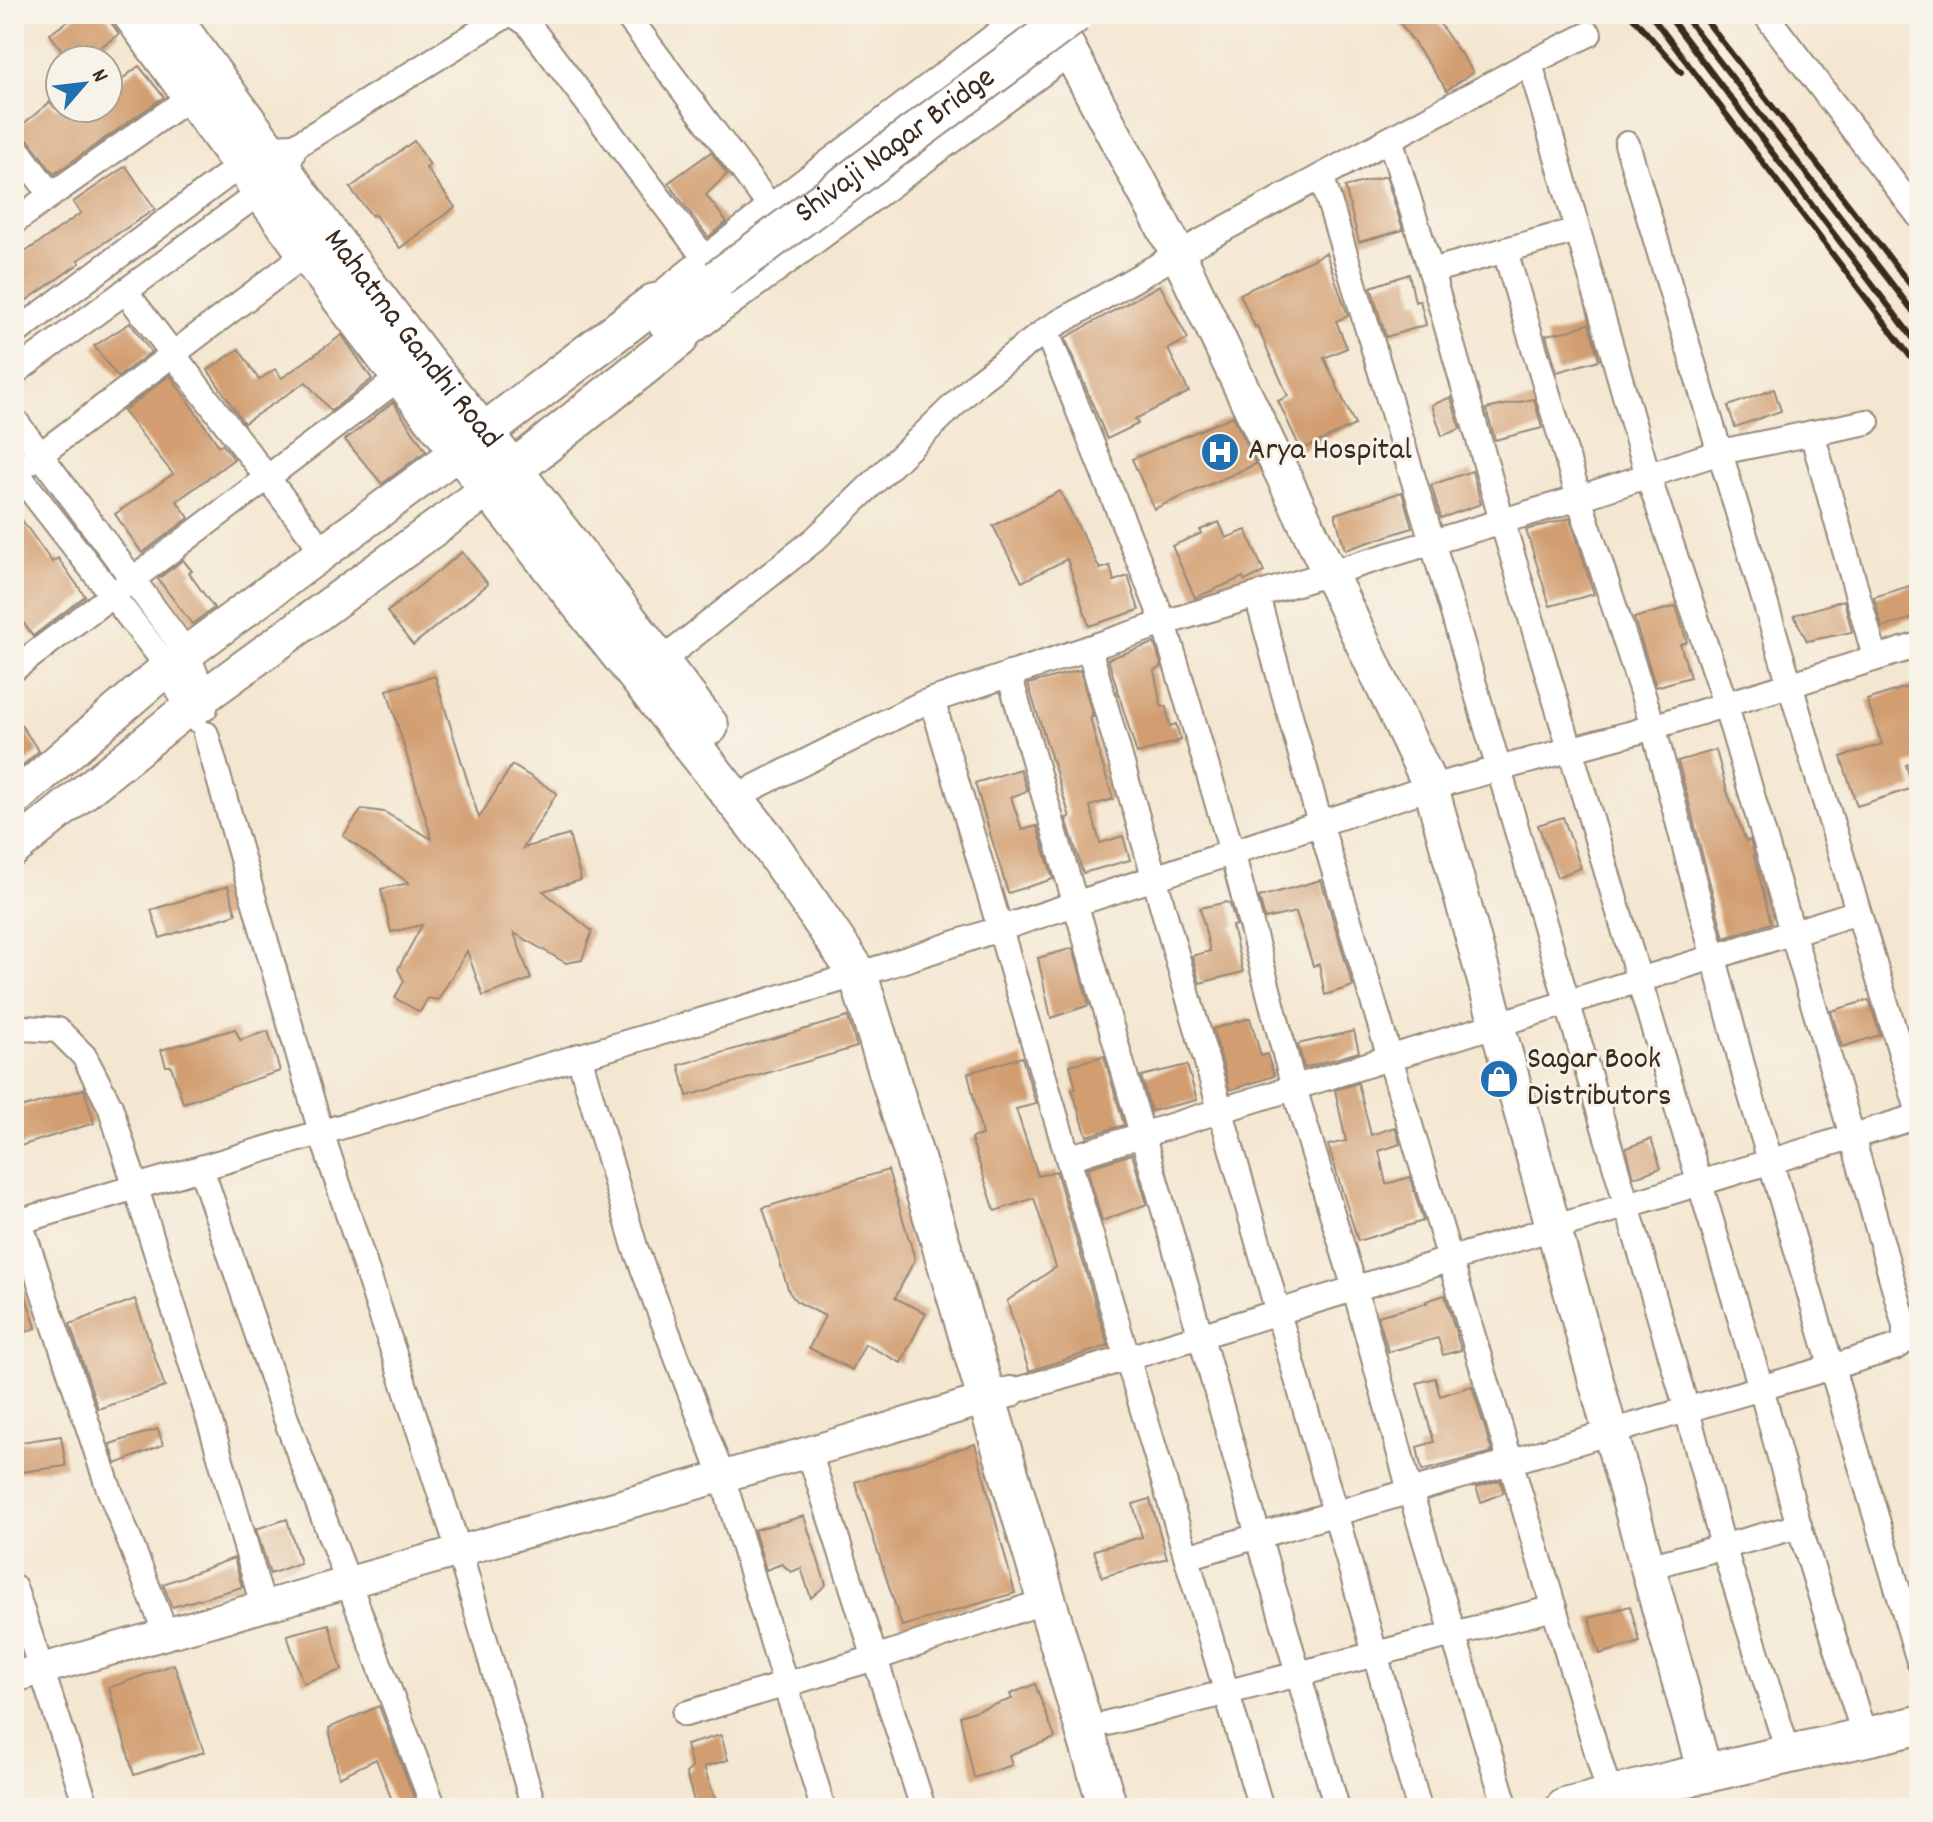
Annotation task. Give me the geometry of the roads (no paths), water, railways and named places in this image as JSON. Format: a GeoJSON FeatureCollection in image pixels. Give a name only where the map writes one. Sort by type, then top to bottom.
{"type":"FeatureCollection","features":[{"type":"Feature","properties":{"kind":"main road"},"geometry":{"type":"LineString","coordinates":[[132,14],[193,95],[270,164]]}},
{"type":"Feature","properties":{"kind":"main road","name":"Mahatma Gandhi Road"},"geometry":{"type":"LineString","coordinates":[[169,14],[270,164],[318,244],[412,368],[502,479],[660,662],[745,794]]}},
{"type":"Feature","properties":{"kind":"main road"},"geometry":{"type":"LineString","coordinates":[[1050,14],[1072,32],[1431,787],[1705,1773]]}},
{"type":"Feature","properties":{"kind":"main road","name":"Shivaji Nagar Bridge"},"geometry":{"type":"LineString","coordinates":[[666,320],[712,270],[1072,32]]}},
{"type":"Feature","properties":{"kind":"main road"},"geometry":{"type":"LineString","coordinates":[[17,789],[177,660],[472,441],[666,320]]}},
{"type":"Feature","properties":{"kind":"main road"},"geometry":{"type":"LineString","coordinates":[[14,849],[199,713],[502,479],[666,320]]}},
{"type":"Feature","properties":{"kind":"main road"},"geometry":{"type":"LineString","coordinates":[[502,479],[745,794],[870,970],[999,1395],[1108,1723],[1132,1808]]}},
{"type":"Feature","properties":{"kind":"main road"},"geometry":{"type":"LineString","coordinates":[[999,1395],[1046,1601],[1108,1808]]}},
{"type":"Feature","properties":{"kind":"main road"},"geometry":{"type":"LineString","coordinates":[[1565,1808],[1919,1725]]}},
{"type":"Feature","properties":{"kind":"street"},"geometry":{"type":"LineString","coordinates":[[14,334],[270,164],[511,14],[528,24],[712,270],[772,209],[1028,14]]}},
{"type":"Feature","properties":{"kind":"street"},"geometry":{"type":"LineString","coordinates":[[626,14],[772,209]]}},
{"type":"Feature","properties":{"kind":"street"},"geometry":{"type":"LineString","coordinates":[[1765,14],[1919,216]]}},
{"type":"Feature","properties":{"kind":"street"},"geometry":{"type":"LineString","coordinates":[[666,320],[1072,32]]}},
{"type":"Feature","properties":{"kind":"street"},"geometry":{"type":"LineString","coordinates":[[660,662],[814,540],[980,380],[1046,330],[1178,254],[1589,34]]}},
{"type":"Feature","properties":{"kind":"street"},"geometry":{"type":"LineString","coordinates":[[1187,1557],[1832,1367],[1897,1347],[1905,1341],[1905,1326],[1852,1136],[1725,703],[1648,476],[1530,63]]}},
{"type":"Feature","properties":{"kind":"street"},"geometry":{"type":"LineString","coordinates":[[14,222],[193,95]]}},
{"type":"Feature","properties":{"kind":"street"},"geometry":{"type":"LineString","coordinates":[[1390,139],[1761,1388],[1799,1526],[1865,1738]]}},
{"type":"Feature","properties":{"kind":"street"},"geometry":{"type":"LineString","coordinates":[[28,1673],[809,1452],[1128,1358],[1919,1114],[1627,144]]}},
{"type":"Feature","properties":{"kind":"street"},"geometry":{"type":"LineString","coordinates":[[14,145],[51,195]]}},
{"type":"Feature","properties":{"kind":"street"},"geometry":{"type":"LineString","coordinates":[[14,373],[125,291],[270,164]]}},
{"type":"Feature","properties":{"kind":"street"},"geometry":{"type":"LineString","coordinates":[[1322,178],[1687,1410],[1723,1546],[1789,1755]]}},
{"type":"Feature","properties":{"kind":"street"},"geometry":{"type":"LineString","coordinates":[[1431,271],[1577,230]]}},
{"type":"Feature","properties":{"kind":"street"},"geometry":{"type":"LineString","coordinates":[[177,660],[112,595],[15,471],[318,244]]}},
{"type":"Feature","properties":{"kind":"street"},"geometry":{"type":"LineString","coordinates":[[1505,251],[1579,498],[1653,726],[1770,1162],[1919,1661]]}},
{"type":"Feature","properties":{"kind":"street"},"geometry":{"type":"LineString","coordinates":[[125,291],[323,551]]}},
{"type":"Feature","properties":{"kind":"street"},"geometry":{"type":"LineString","coordinates":[[1046,330],[1164,623],[1232,852],[1294,1088],[1355,1289],[1410,1491],[1506,1808]]}},
{"type":"Feature","properties":{"kind":"street"},"geometry":{"type":"LineString","coordinates":[[14,669],[412,368]]}},
{"type":"Feature","properties":{"kind":"street"},"geometry":{"type":"LineString","coordinates":[[14,419],[133,579],[177,660],[199,713],[321,1132],[459,1551],[534,1808]]}},
{"type":"Feature","properties":{"kind":"street"},"geometry":{"type":"LineString","coordinates":[[745,794],[932,700],[1009,674],[1329,571],[1579,498],[1720,452],[1867,422]]}},
{"type":"Feature","properties":{"kind":"street"},"geometry":{"type":"LineString","coordinates":[[1812,433],[1875,657]]}},
{"type":"Feature","properties":{"kind":"street"},"geometry":{"type":"LineString","coordinates":[[1257,596],[1389,1058],[1610,1796]]}},
{"type":"Feature","properties":{"kind":"street"},"geometry":{"type":"LineString","coordinates":[[166,1634],[108,1486],[17,1222],[870,970],[1431,787],[1653,726],[1919,645]]}},
{"type":"Feature","properties":{"kind":"street"},"geometry":{"type":"LineString","coordinates":[[1089,648],[1419,1808]]}},
{"type":"Feature","properties":{"kind":"street"},"geometry":{"type":"LineString","coordinates":[[1009,674],[1337,1808]]}},
{"type":"Feature","properties":{"kind":"street"},"geometry":{"type":"LineString","coordinates":[[932,700],[1261,1808]]}},
{"type":"Feature","properties":{"kind":"street"},"geometry":{"type":"LineString","coordinates":[[1068,1158],[1858,912]]}},
{"type":"Feature","properties":{"kind":"street"},"geometry":{"type":"LineString","coordinates":[[14,1031],[24,1028],[58,1030],[84,1056],[110,1106],[263,1606]]}},
{"type":"Feature","properties":{"kind":"street"},"geometry":{"type":"LineString","coordinates":[[579,1056],[635,1247],[722,1476],[823,1808]]}},
{"type":"Feature","properties":{"kind":"street"},"geometry":{"type":"LineString","coordinates":[[201,1168],[286,1419],[434,1808]]}},
{"type":"Feature","properties":{"kind":"street"},"geometry":{"type":"LineString","coordinates":[[809,1452],[923,1808]]}},
{"type":"Feature","properties":{"kind":"street"},"geometry":{"type":"LineString","coordinates":[[1648,1567],[1799,1526]]}},
{"type":"Feature","properties":{"kind":"street"},"geometry":{"type":"LineString","coordinates":[[14,1587],[28,1673],[87,1808]]}},
{"type":"Feature","properties":{"kind":"street"},"geometry":{"type":"LineString","coordinates":[[685,1714],[875,1658],[1046,1601]]}},
{"type":"Feature","properties":{"kind":"street"},"geometry":{"type":"LineString","coordinates":[[1108,1723],[1554,1608]]}},
{"type":"Feature","properties":{"kind":"railway"},"geometry":{"type":"LineString","coordinates":[[1630,14],[1681,72]]}},
{"type":"Feature","properties":{"kind":"railway"},"geometry":{"type":"LineString","coordinates":[[1650,14],[1919,368]]}},
{"type":"Feature","properties":{"kind":"railway"},"geometry":{"type":"LineString","coordinates":[[1667,14],[1919,346]]}},
{"type":"Feature","properties":{"kind":"railway"},"geometry":{"type":"LineString","coordinates":[[1683,14],[1919,319]]}},
{"type":"Feature","properties":{"kind":"railway"},"geometry":{"type":"LineString","coordinates":[[1701,14],[1919,296]]}},
{"type":"Feature","properties":{"kind":"place","name":"Arya Hospital"},"geometry":{"type":"Point","coordinates":[1220,452]}},
{"type":"Feature","properties":{"kind":"place","name":"Sagar Book Distributors"},"geometry":{"type":"Point","coordinates":[1499,1079]}}]}
